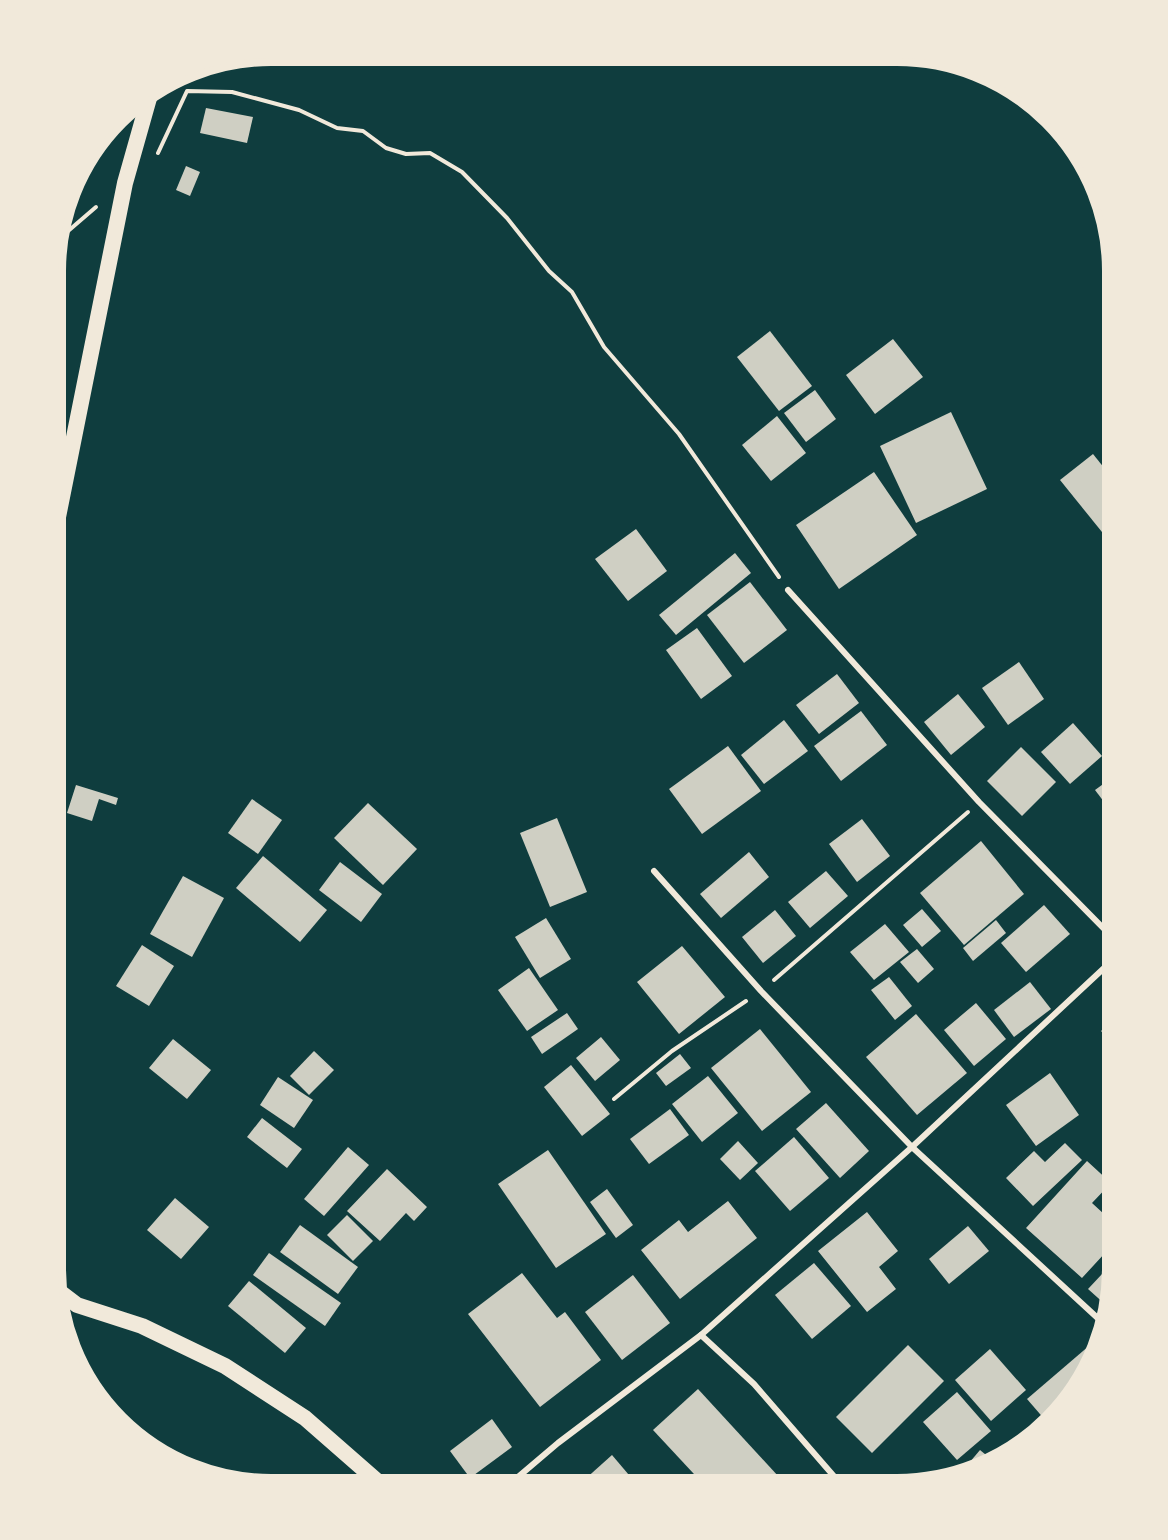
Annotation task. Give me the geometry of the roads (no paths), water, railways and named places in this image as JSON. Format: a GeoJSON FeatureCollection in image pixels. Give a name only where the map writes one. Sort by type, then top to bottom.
{"type":"FeatureCollection","features":[{"type":"Feature","properties":{"kind":"highway"},"geometry":{"type":"LineString","coordinates":[[62,496],[125,183],[148,102]]}},
{"type":"Feature","properties":{"kind":"highway"},"geometry":{"type":"LineString","coordinates":[[63,1294],[77,1305],[142,1326],[225,1366],[305,1418],[374,1478]]}},
{"type":"Feature","properties":{"kind":"highway"},"geometry":{"type":"LineString","coordinates":[[65,1306],[77,1305]]}},
{"type":"Feature","properties":{"kind":"street"},"geometry":{"type":"LineString","coordinates":[[788,590],[979,802],[1106,931]]}},
{"type":"Feature","properties":{"kind":"street"},"geometry":{"type":"LineString","coordinates":[[654,871],[761,991],[912,1147],[1099,1320]]}},
{"type":"Feature","properties":{"kind":"street"},"geometry":{"type":"LineString","coordinates":[[517,1478],[558,1443],[701,1335],[912,1147],[1106,966]]}},
{"type":"Feature","properties":{"kind":"street"},"geometry":{"type":"LineString","coordinates":[[701,1335],[754,1384],[835,1478]]}}]}
